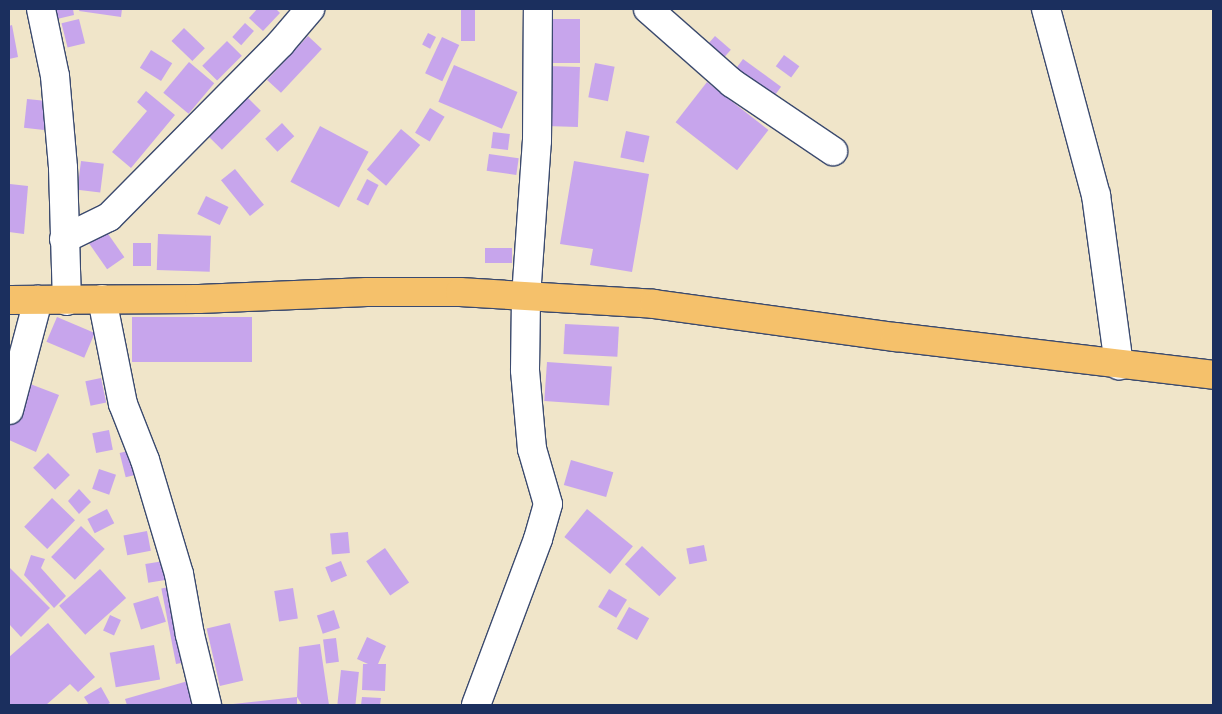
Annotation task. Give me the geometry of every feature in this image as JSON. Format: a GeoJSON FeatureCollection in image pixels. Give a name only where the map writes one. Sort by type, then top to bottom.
{"type":"FeatureCollection","features":[{"type":"Feature","properties":{"kind":"main road"},"geometry":{"type":"LineString","coordinates":[[9,300],[199,299],[367,292],[460,292],[654,304],[1119,365],[1213,375]]}},
{"type":"Feature","properties":{"kind":"street"},"geometry":{"type":"LineString","coordinates":[[41,9],[55,76],[63,168],[66,301]]}},
{"type":"Feature","properties":{"kind":"street"},"geometry":{"type":"LineString","coordinates":[[64,239],[109,217],[281,43],[310,9]]}},
{"type":"Feature","properties":{"kind":"street"},"geometry":{"type":"LineString","coordinates":[[476,705],[538,539],[548,504],[532,450],[525,370],[526,297],[537,141],[538,9]]}},
{"type":"Feature","properties":{"kind":"street"},"geometry":{"type":"LineString","coordinates":[[648,9],[732,84],[833,151]]}},
{"type":"Feature","properties":{"kind":"street"},"geometry":{"type":"LineString","coordinates":[[1046,9],[1096,195],[1119,365]]}},
{"type":"Feature","properties":{"kind":"street"},"geometry":{"type":"LineString","coordinates":[[102,299],[124,404],[145,460],[179,574],[190,635],[207,705]]}},
{"type":"Feature","properties":{"kind":"street"},"geometry":{"type":"LineString","coordinates":[[9,410],[38,300]]}},
{"type":"Feature","properties":{"kind":"building"},"geometry":{"type":"Polygon","coordinates":[[[55,9],[73,9],[74,15],[57,19],[55,9]]]}},
{"type":"Feature","properties":{"kind":"building"},"geometry":{"type":"Polygon","coordinates":[[[80,9],[122,9],[121,17],[79,11],[80,9]]]}},
{"type":"Feature","properties":{"kind":"building"},"geometry":{"type":"Polygon","coordinates":[[[257,9],[276,9],[280,13],[263,31],[249,18],[257,9]]]}},
{"type":"Feature","properties":{"kind":"building"},"geometry":{"type":"Polygon","coordinates":[[[461,9],[475,9],[475,41],[461,41],[461,9]]]}},
{"type":"Feature","properties":{"kind":"building"},"geometry":{"type":"Polygon","coordinates":[[[79,19],[85,43],[68,48],[62,23],[79,19]]]}},
{"type":"Feature","properties":{"kind":"building"},"geometry":{"type":"Polygon","coordinates":[[[547,19],[580,19],[580,63],[547,63],[547,19]]]}},
{"type":"Feature","properties":{"kind":"building"},"geometry":{"type":"Polygon","coordinates":[[[245,23],[254,31],[241,45],[232,37],[245,23]]]}},
{"type":"Feature","properties":{"kind":"building"},"geometry":{"type":"Polygon","coordinates":[[[12,25],[18,57],[9,59],[9,26],[12,25]]]}},
{"type":"Feature","properties":{"kind":"building"},"geometry":{"type":"Polygon","coordinates":[[[184,28],[205,48],[192,61],[171,41],[184,28]]]}},
{"type":"Feature","properties":{"kind":"building"},"geometry":{"type":"Polygon","coordinates":[[[428,33],[436,37],[430,49],[422,45],[428,33]]]}},
{"type":"Feature","properties":{"kind":"building"},"geometry":{"type":"Polygon","coordinates":[[[308,36],[322,49],[281,93],[267,80],[308,36]]]}},
{"type":"Feature","properties":{"kind":"building"},"geometry":{"type":"Polygon","coordinates":[[[715,36],[731,50],[720,62],[705,48],[715,36]]]}},
{"type":"Feature","properties":{"kind":"building"},"geometry":{"type":"Polygon","coordinates":[[[442,37],[459,45],[442,81],[425,73],[442,37]]]}},
{"type":"Feature","properties":{"kind":"building"},"geometry":{"type":"Polygon","coordinates":[[[227,41],[242,56],[217,81],[202,66],[227,41]]]}},
{"type":"Feature","properties":{"kind":"building"},"geometry":{"type":"Polygon","coordinates":[[[151,50],[172,63],[161,81],[140,68],[151,50]]]}},
{"type":"Feature","properties":{"kind":"building"},"geometry":{"type":"Polygon","coordinates":[[[784,55],[799,66],[791,77],[776,66],[784,55]]]}},
{"type":"Feature","properties":{"kind":"building"},"geometry":{"type":"Polygon","coordinates":[[[743,59],[781,87],[771,100],[733,73],[743,59]]]}},
{"type":"Feature","properties":{"kind":"building"},"geometry":{"type":"Polygon","coordinates":[[[189,62],[214,83],[189,114],[163,93],[189,62]]]}},
{"type":"Feature","properties":{"kind":"building"},"geometry":{"type":"Polygon","coordinates":[[[595,63],[615,67],[608,101],[588,97],[595,63]]]}},
{"type":"Feature","properties":{"kind":"building"},"geometry":{"type":"Polygon","coordinates":[[[454,65],[518,92],[502,129],[438,102],[454,65]]]}},
{"type":"Feature","properties":{"kind":"building"},"geometry":{"type":"Polygon","coordinates":[[[548,66],[580,67],[578,127],[546,126],[548,66]]]}},
{"type":"Feature","properties":{"kind":"building"},"geometry":{"type":"Polygon","coordinates":[[[707,82],[768,130],[737,170],[676,122],[707,82]]]}},
{"type":"Feature","properties":{"kind":"building"},"geometry":{"type":"Polygon","coordinates":[[[146,91],[175,115],[131,168],[112,152],[147,111],[137,102],[146,91]]]}},
{"type":"Feature","properties":{"kind":"building"},"geometry":{"type":"Polygon","coordinates":[[[246,96],[261,111],[222,150],[207,135],[246,96]]]}},
{"type":"Feature","properties":{"kind":"building"},"geometry":{"type":"Polygon","coordinates":[[[27,99],[47,101],[44,130],[24,128],[27,99]]]}},
{"type":"Feature","properties":{"kind":"building"},"geometry":{"type":"Polygon","coordinates":[[[430,108],[445,117],[430,142],[415,133],[430,108]]]}},
{"type":"Feature","properties":{"kind":"building"},"geometry":{"type":"Polygon","coordinates":[[[282,123],[294,136],[277,152],[265,139],[282,123]]]}},
{"type":"Feature","properties":{"kind":"building"},"geometry":{"type":"Polygon","coordinates":[[[320,126],[369,152],[339,207],[290,182],[320,126]]]}},
{"type":"Feature","properties":{"kind":"building"},"geometry":{"type":"Polygon","coordinates":[[[401,129],[420,145],[386,186],[367,170],[401,129]]]}},
{"type":"Feature","properties":{"kind":"building"},"geometry":{"type":"Polygon","coordinates":[[[626,131],[649,136],[644,162],[620,157],[626,131]]]}},
{"type":"Feature","properties":{"kind":"building"},"geometry":{"type":"Polygon","coordinates":[[[493,132],[510,134],[508,150],[491,148],[493,132]]]}},
{"type":"Feature","properties":{"kind":"building"},"geometry":{"type":"Polygon","coordinates":[[[489,154],[519,158],[516,175],[487,171],[489,154]]]}},
{"type":"Feature","properties":{"kind":"building"},"geometry":{"type":"Polygon","coordinates":[[[81,161],[104,164],[100,193],[77,190],[81,161]]]}},
{"type":"Feature","properties":{"kind":"building"},"geometry":{"type":"Polygon","coordinates":[[[574,161],[649,174],[632,272],[590,265],[593,249],[560,244],[574,161]]]}},
{"type":"Feature","properties":{"kind":"building"},"geometry":{"type":"Polygon","coordinates":[[[235,169],[264,205],[250,216],[221,180],[235,169]]]}},
{"type":"Feature","properties":{"kind":"building"},"geometry":{"type":"Polygon","coordinates":[[[367,179],[379,185],[368,205],[357,199],[367,179]]]}},
{"type":"Feature","properties":{"kind":"building"},"geometry":{"type":"Polygon","coordinates":[[[10,184],[28,186],[24,234],[9,232],[10,184]]]}},
{"type":"Feature","properties":{"kind":"building"},"geometry":{"type":"Polygon","coordinates":[[[206,196],[228,207],[220,225],[197,214],[206,196]]]}},
{"type":"Feature","properties":{"kind":"building"},"geometry":{"type":"Polygon","coordinates":[[[106,231],[124,257],[107,269],[89,243],[106,231]]]}},
{"type":"Feature","properties":{"kind":"building"},"geometry":{"type":"Polygon","coordinates":[[[158,234],[211,236],[210,272],[157,270],[158,234]]]}},
{"type":"Feature","properties":{"kind":"building"},"geometry":{"type":"Polygon","coordinates":[[[133,243],[151,243],[151,266],[133,266],[133,243]]]}},
{"type":"Feature","properties":{"kind":"building"},"geometry":{"type":"Polygon","coordinates":[[[485,248],[512,248],[512,263],[485,263],[485,248]]]}},
{"type":"Feature","properties":{"kind":"building"},"geometry":{"type":"Polygon","coordinates":[[[57,317],[95,333],[84,358],[46,342],[57,317]]]}},
{"type":"Feature","properties":{"kind":"building"},"geometry":{"type":"Polygon","coordinates":[[[132,317],[252,317],[252,362],[132,362],[132,317]]]}},
{"type":"Feature","properties":{"kind":"building"},"geometry":{"type":"Polygon","coordinates":[[[565,324],[619,327],[617,357],[563,354],[565,324]]]}},
{"type":"Feature","properties":{"kind":"building"},"geometry":{"type":"Polygon","coordinates":[[[547,362],[612,367],[609,405],[544,401],[547,362]]]}},
{"type":"Feature","properties":{"kind":"building"},"geometry":{"type":"Polygon","coordinates":[[[101,378],[106,402],[91,406],[85,381],[101,378]]]}},
{"type":"Feature","properties":{"kind":"building"},"geometry":{"type":"Polygon","coordinates":[[[25,382],[59,395],[36,452],[9,440],[9,421],[25,382]]]}},
{"type":"Feature","properties":{"kind":"building"},"geometry":{"type":"Polygon","coordinates":[[[109,430],[113,450],[96,453],[92,433],[109,430]]]}},
{"type":"Feature","properties":{"kind":"building"},"geometry":{"type":"Polygon","coordinates":[[[140,448],[146,472],[126,477],[120,453],[140,448]]]}},
{"type":"Feature","properties":{"kind":"building"},"geometry":{"type":"Polygon","coordinates":[[[48,453],[70,475],[55,490],[33,468],[48,453]]]}},
{"type":"Feature","properties":{"kind":"building"},"geometry":{"type":"Polygon","coordinates":[[[571,460],[613,472],[606,497],[564,485],[571,460]]]}},
{"type":"Feature","properties":{"kind":"building"},"geometry":{"type":"Polygon","coordinates":[[[99,469],[116,475],[109,495],[92,489],[99,469]]]}},
{"type":"Feature","properties":{"kind":"building"},"geometry":{"type":"Polygon","coordinates":[[[79,489],[91,502],[79,514],[68,501],[79,489]]]}},
{"type":"Feature","properties":{"kind":"building"},"geometry":{"type":"Polygon","coordinates":[[[52,498],[75,520],[47,549],[24,527],[52,498]]]}},
{"type":"Feature","properties":{"kind":"building"},"geometry":{"type":"Polygon","coordinates":[[[107,509],[114,523],[95,533],[87,519],[107,509]]]}},
{"type":"Feature","properties":{"kind":"building"},"geometry":{"type":"Polygon","coordinates":[[[587,509],[633,546],[610,574],[564,537],[587,509]]]}},
{"type":"Feature","properties":{"kind":"building"},"geometry":{"type":"Polygon","coordinates":[[[81,526],[105,549],[75,580],[51,557],[81,526]]]}},
{"type":"Feature","properties":{"kind":"building"},"geometry":{"type":"Polygon","coordinates":[[[147,531],[151,551],[127,555],[123,536],[147,531]]]}},
{"type":"Feature","properties":{"kind":"building"},"geometry":{"type":"Polygon","coordinates":[[[348,532],[350,553],[332,554],[330,534],[348,532]]]}},
{"type":"Feature","properties":{"kind":"building"},"geometry":{"type":"Polygon","coordinates":[[[704,545],[707,561],[689,564],[686,548],[704,545]]]}},
{"type":"Feature","properties":{"kind":"building"},"geometry":{"type":"Polygon","coordinates":[[[642,546],[676,578],[659,596],[625,564],[642,546]]]}},
{"type":"Feature","properties":{"kind":"building"},"geometry":{"type":"Polygon","coordinates":[[[385,548],[409,582],[390,596],[366,561],[385,548]]]}},
{"type":"Feature","properties":{"kind":"building"},"geometry":{"type":"Polygon","coordinates":[[[31,555],[45,559],[41,568],[66,596],[54,608],[24,575],[31,555]]]}},
{"type":"Feature","properties":{"kind":"building"},"geometry":{"type":"Polygon","coordinates":[[[170,560],[173,579],[148,583],[145,564],[170,560]]]}},
{"type":"Feature","properties":{"kind":"building"},"geometry":{"type":"Polygon","coordinates":[[[341,561],[347,576],[331,582],[325,567],[341,561]]]}},
{"type":"Feature","properties":{"kind":"building"},"geometry":{"type":"Polygon","coordinates":[[[9,567],[50,608],[21,637],[9,624],[9,567]]]}},
{"type":"Feature","properties":{"kind":"building"},"geometry":{"type":"Polygon","coordinates":[[[100,569],[126,598],[85,635],[59,606],[100,569]]]}},
{"type":"Feature","properties":{"kind":"building"},"geometry":{"type":"Polygon","coordinates":[[[179,585],[194,661],[176,664],[161,588],[179,585]]]}},
{"type":"Feature","properties":{"kind":"building"},"geometry":{"type":"Polygon","coordinates":[[[293,588],[298,619],[279,622],[274,591],[293,588]]]}},
{"type":"Feature","properties":{"kind":"building"},"geometry":{"type":"Polygon","coordinates":[[[609,589],[627,600],[616,618],[598,607],[609,589]]]}},
{"type":"Feature","properties":{"kind":"building"},"geometry":{"type":"Polygon","coordinates":[[[158,596],[166,622],[141,629],[133,604],[158,596]]]}},
{"type":"Feature","properties":{"kind":"building"},"geometry":{"type":"Polygon","coordinates":[[[629,607],[649,618],[637,640],[617,629],[629,607]]]}},
{"type":"Feature","properties":{"kind":"building"},"geometry":{"type":"Polygon","coordinates":[[[334,610],[340,628],[323,634],[317,616],[334,610]]]}},
{"type":"Feature","properties":{"kind":"building"},"geometry":{"type":"Polygon","coordinates":[[[110,615],[121,620],[114,635],[103,631],[110,615]]]}},
{"type":"Feature","properties":{"kind":"building"},"geometry":{"type":"Polygon","coordinates":[[[48,623],[95,677],[78,692],[70,684],[46,705],[9,705],[9,657],[48,623]]]}},
{"type":"Feature","properties":{"kind":"building"},"geometry":{"type":"Polygon","coordinates":[[[230,623],[243,680],[220,686],[207,628],[230,623]]]}},
{"type":"Feature","properties":{"kind":"building"},"geometry":{"type":"Polygon","coordinates":[[[367,637],[386,646],[378,664],[386,664],[385,691],[362,690],[363,664],[368,664],[357,659],[367,637]]]}},
{"type":"Feature","properties":{"kind":"building"},"geometry":{"type":"Polygon","coordinates":[[[336,638],[339,662],[326,663],[323,640],[336,638]]]}},
{"type":"Feature","properties":{"kind":"building"},"geometry":{"type":"Polygon","coordinates":[[[320,644],[329,705],[302,705],[297,697],[299,647],[320,644]]]}},
{"type":"Feature","properties":{"kind":"building"},"geometry":{"type":"Polygon","coordinates":[[[154,645],[160,679],[116,687],[110,653],[154,645]]]}},
{"type":"Feature","properties":{"kind":"building"},"geometry":{"type":"Polygon","coordinates":[[[341,670],[359,672],[355,705],[337,704],[341,670]]]}},
{"type":"Feature","properties":{"kind":"building"},"geometry":{"type":"Polygon","coordinates":[[[195,679],[203,705],[127,705],[125,699],[195,679]]]}},
{"type":"Feature","properties":{"kind":"building"},"geometry":{"type":"Polygon","coordinates":[[[101,687],[110,703],[106,705],[89,705],[84,697],[101,687]]]}},
{"type":"Feature","properties":{"kind":"building"},"geometry":{"type":"Polygon","coordinates":[[[297,697],[297,705],[233,704],[297,697]]]}},
{"type":"Feature","properties":{"kind":"building"},"geometry":{"type":"Polygon","coordinates":[[[362,697],[381,698],[380,705],[361,705],[362,697]]]}}]}
